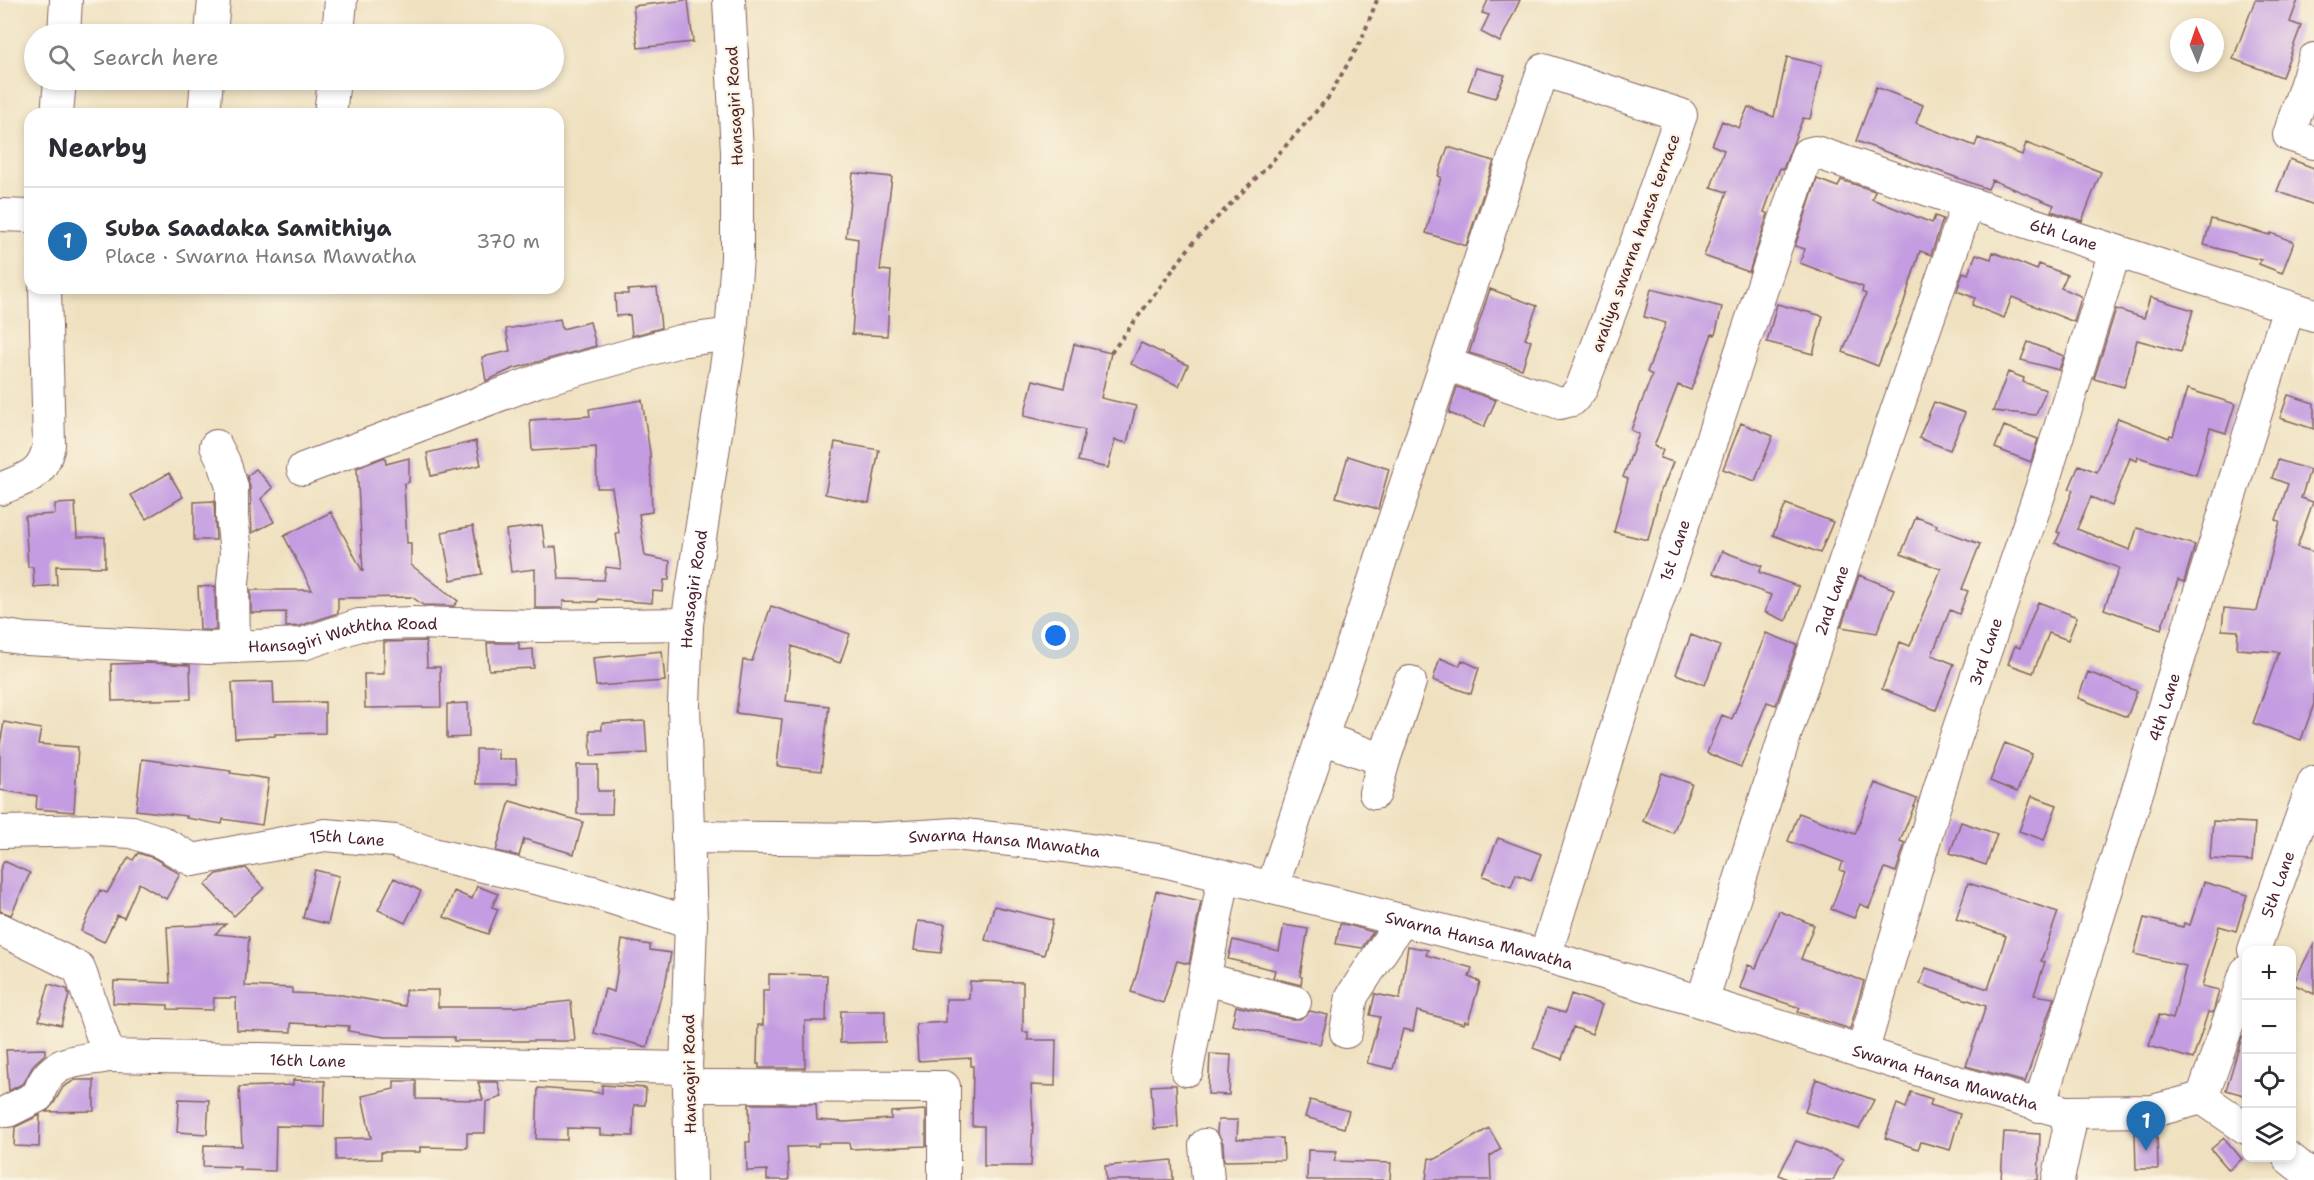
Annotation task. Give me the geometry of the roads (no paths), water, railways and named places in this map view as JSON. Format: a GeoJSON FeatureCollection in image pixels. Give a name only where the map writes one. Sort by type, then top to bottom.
{"type":"FeatureCollection","features":[{"type":"Feature","properties":{"kind":"street"},"geometry":{"type":"LineString","coordinates":[[65,24],[66,0]]}},
{"type":"Feature","properties":{"kind":"street"},"geometry":{"type":"LineString","coordinates":[[212,24],[214,0]]}},
{"type":"Feature","properties":{"kind":"street"},"geometry":{"type":"LineString","coordinates":[[339,24],[341,0]]}},
{"type":"Feature","properties":{"kind":"street","name":"Hansagiri Road"},"geometry":{"type":"LineString","coordinates":[[692,1180],[687,1077],[691,923],[684,705],[687,624],[731,334],[737,258],[737,152],[729,0]]}},
{"type":"Feature","properties":{"kind":"street"},"geometry":{"type":"LineString","coordinates":[[2314,59],[2289,135],[2314,143]]}},
{"type":"Feature","properties":{"kind":"street","name":"araliya swarna hansa terrace"},"geometry":{"type":"LineString","coordinates":[[1272,888],[1543,70],[1681,115],[1633,252],[1581,389],[1572,400],[1560,403],[1446,364]]}},
{"type":"Feature","properties":{"kind":"street"},"geometry":{"type":"LineString","coordinates":[[58,108],[59,90]]}},
{"type":"Feature","properties":{"kind":"street"},"geometry":{"type":"LineString","coordinates":[[205,108],[206,90]]}},
{"type":"Feature","properties":{"kind":"street"},"geometry":{"type":"LineString","coordinates":[[331,108],[332,90]]}},
{"type":"Feature","properties":{"kind":"street","name":"6th Lane"},"geometry":{"type":"LineString","coordinates":[[1815,152],[2302,311]]}},
{"type":"Feature","properties":{"kind":"street","name":"1st Lane"},"geometry":{"type":"LineString","coordinates":[[1545,956],[1635,668],[1807,154],[1815,152]]}},
{"type":"Feature","properties":{"kind":"street","name":"2nd Lane"},"geometry":{"type":"LineString","coordinates":[[1702,1002],[1786,732],[1968,203]]}},
{"type":"Feature","properties":{"kind":"street"},"geometry":{"type":"LineString","coordinates":[[0,215],[24,216]]}},
{"type":"Feature","properties":{"kind":"street","name":"3rd Lane"},"geometry":{"type":"LineString","coordinates":[[1862,1053],[1948,760],[2041,489],[2115,251]]}},
{"type":"Feature","properties":{"kind":"street"},"geometry":{"type":"LineString","coordinates":[[0,489],[27,478],[42,468],[47,458],[49,445],[45,294]]}},
{"type":"Feature","properties":{"kind":"street","name":"4th Lane"},"geometry":{"type":"LineString","coordinates":[[2052,1109],[2302,311]]}},
{"type":"Feature","properties":{"kind":"street"},"geometry":{"type":"LineString","coordinates":[[303,469],[537,381],[680,341],[731,334]]}},
{"type":"Feature","properties":{"kind":"street"},"geometry":{"type":"LineString","coordinates":[[216,446],[232,487],[232,517],[236,553],[232,583],[234,647]]}},
{"type":"Feature","properties":{"kind":"street","name":"Hansagiri Waththa Road"},"geometry":{"type":"LineString","coordinates":[[0,635],[26,639],[234,647],[303,644],[359,625],[413,623],[542,626],[687,624]]}},
{"type":"Feature","properties":{"kind":"street"},"geometry":{"type":"LineString","coordinates":[[1375,793],[1383,760],[1410,682]]}},
{"type":"Feature","properties":{"kind":"street"},"geometry":{"type":"LineString","coordinates":[[1322,738],[1383,760]]}},
{"type":"Feature","properties":{"kind":"street","name":"5th Lane"},"geometry":{"type":"LineString","coordinates":[[2256,946],[2314,782]]}},
{"type":"Feature","properties":{"kind":"street","name":"15th Lane"},"geometry":{"type":"LineString","coordinates":[[0,832],[97,830],[132,832],[162,842],[193,860],[325,835],[395,841],[433,854],[593,892],[691,923]]}},
{"type":"Feature","properties":{"kind":"street","name":"Swarna Hansa Mawatha"},"geometry":{"type":"LineString","coordinates":[[687,837],[874,838],[955,834],[1057,845],[1164,861],[1545,956],[2052,1109],[2153,1111],[2202,1098]]}},
{"type":"Feature","properties":{"kind":"street"},"geometry":{"type":"LineString","coordinates":[[1187,1070],[1224,876]]}},
{"type":"Feature","properties":{"kind":"street"},"geometry":{"type":"LineString","coordinates":[[1346,1032],[1352,996],[1402,920]]}},
{"type":"Feature","properties":{"kind":"street"},"geometry":{"type":"LineString","coordinates":[[0,928],[79,968],[110,1056]]}},
{"type":"Feature","properties":{"kind":"street"},"geometry":{"type":"LineString","coordinates":[[1204,979],[1295,1002]]}},
{"type":"Feature","properties":{"kind":"street"},"geometry":{"type":"LineString","coordinates":[[2242,986],[2202,1098],[2242,1125]]}},
{"type":"Feature","properties":{"kind":"street","name":"16th Lane"},"geometry":{"type":"LineString","coordinates":[[8,1111],[38,1096],[43,1079],[60,1065],[110,1056],[944,1087],[944,1180]]}},
{"type":"Feature","properties":{"kind":"street"},"geometry":{"type":"LineString","coordinates":[[2052,1109],[2069,1129],[2058,1180]]}},
{"type":"Feature","properties":{"kind":"street"},"geometry":{"type":"LineString","coordinates":[[1205,1145],[1208,1180]]}},
{"type":"Feature","properties":{"kind":"place","name":"Suba Saadaka Samithiya"},"geometry":{"type":"Point","coordinates":[2146,1151]}}]}
